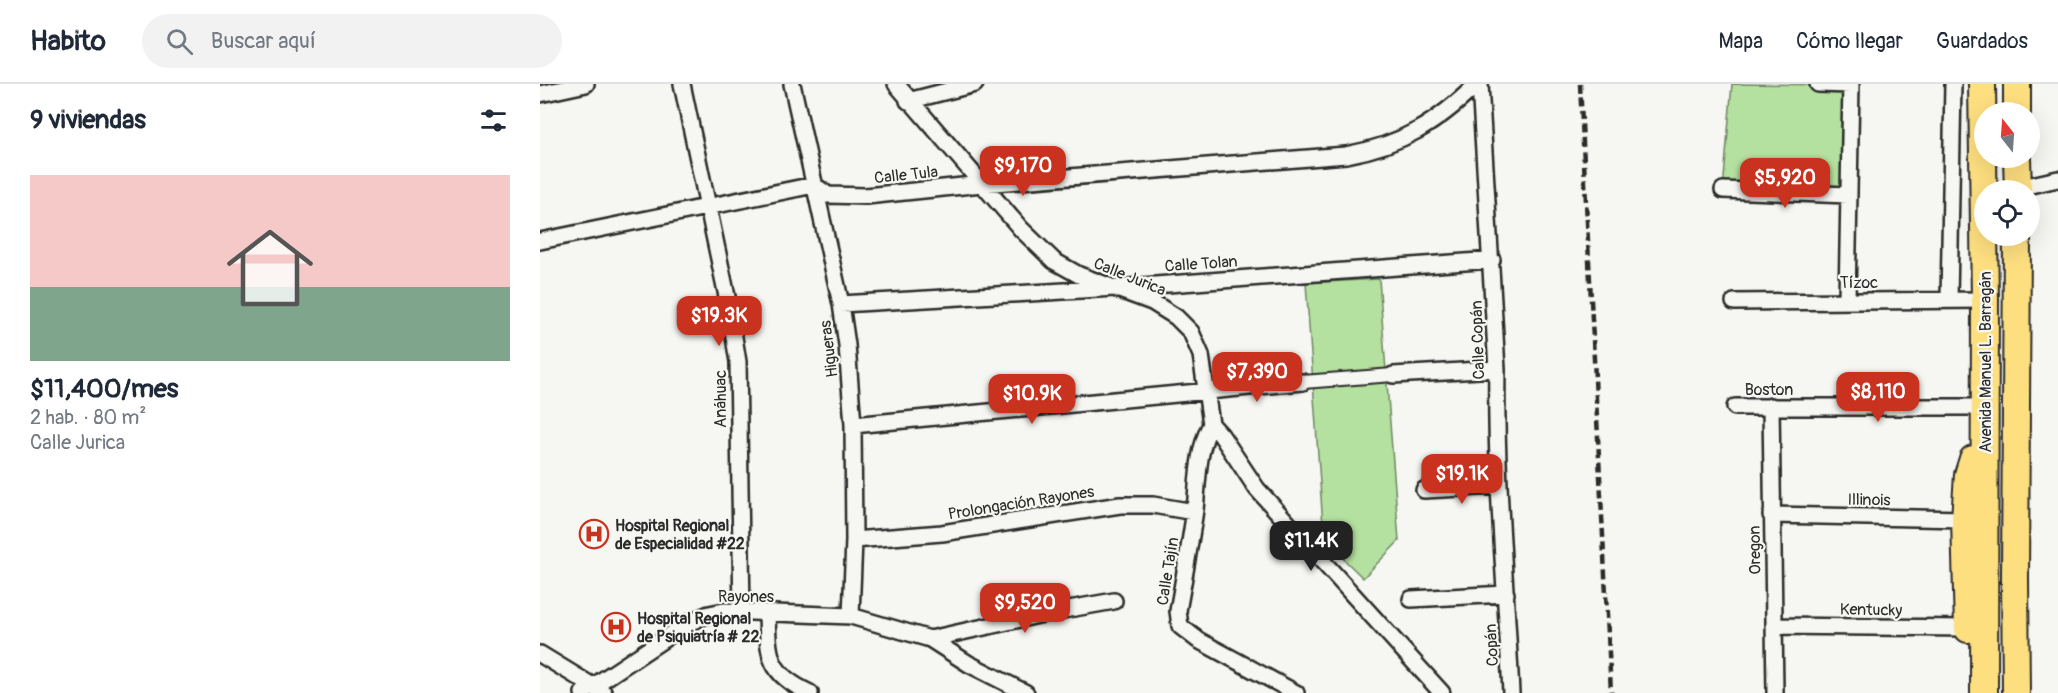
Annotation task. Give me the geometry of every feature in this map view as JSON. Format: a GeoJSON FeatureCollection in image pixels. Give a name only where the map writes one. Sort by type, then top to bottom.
{"type":"FeatureCollection","features":[{"type":"Feature","properties":{"kind":"highway","name":"Avenida Manuel L. Barragán"},"geometry":{"type":"LineString","coordinates":[[1982,84],[1985,300],[1984,693]]}},
{"type":"Feature","properties":{"kind":"highway"},"geometry":{"type":"LineString","coordinates":[[2017,84],[2017,102]]}},
{"type":"Feature","properties":{"kind":"highway","name":"Avenida Manuel L. Barragán"},"geometry":{"type":"LineString","coordinates":[[2015,632],[2018,246]]}},
{"type":"Feature","properties":{"kind":"highway"},"geometry":{"type":"LineString","coordinates":[[1968,693],[1965,519],[1971,464],[1984,419]]}},
{"type":"Feature","properties":{"kind":"highway"},"geometry":{"type":"LineString","coordinates":[[2015,632],[2016,693]]}},
{"type":"Feature","properties":{"kind":"highway"},"geometry":{"type":"LineString","coordinates":[[2015,632],[2022,693]]}},
{"type":"Feature","properties":{"kind":"street"},"geometry":{"type":"LineString","coordinates":[[540,94],[586,84]]}},
{"type":"Feature","properties":{"kind":"street","name":"Anáhuac"},"geometry":{"type":"LineString","coordinates":[[682,84],[729,306],[738,362],[742,612]]}},
{"type":"Feature","properties":{"kind":"street","name":"Higueras"},"geometry":{"type":"LineString","coordinates":[[792,84],[841,304],[850,377],[853,425],[854,540],[851,616]]}},
{"type":"Feature","properties":{"kind":"street","name":"Calle Jurica"},"geometry":{"type":"LineString","coordinates":[[896,84],[908,101],[1021,230],[1054,261],[1079,275],[1152,302],[1176,317],[1191,332],[1201,355],[1211,424]]}},
{"type":"Feature","properties":{"kind":"street"},"geometry":{"type":"LineString","coordinates":[[908,101],[975,84]]}},
{"type":"Feature","properties":{"kind":"street","name":"Calle Tula"},"geometry":{"type":"LineString","coordinates":[[814,185],[828,195],[850,197],[982,184],[1346,155],[1367,151],[1414,134],[1440,118],[1479,84]]}},
{"type":"Feature","properties":{"kind":"street","name":"Calle Copán"},"geometry":{"type":"LineString","coordinates":[[1479,84],[1492,260],[1497,369],[1496,417],[1506,594]]}},
{"type":"Feature","properties":{"kind":"street"},"geometry":{"type":"LineString","coordinates":[[1818,84],[1851,85],[1847,300]]}},
{"type":"Feature","properties":{"kind":"street"},"geometry":{"type":"LineString","coordinates":[[1949,300],[1953,84]]}},
{"type":"Feature","properties":{"kind":"street"},"geometry":{"type":"LineString","coordinates":[[2040,184],[2058,179]]}},
{"type":"Feature","properties":{"kind":"street"},"geometry":{"type":"LineString","coordinates":[[540,241],[814,185]]}},
{"type":"Feature","properties":{"kind":"street"},"geometry":{"type":"LineString","coordinates":[[1723,190],[1848,195]]}},
{"type":"Feature","properties":{"kind":"street","name":"Calle Tolan"},"geometry":{"type":"LineString","coordinates":[[841,304],[1115,288],[1492,260]]}},
{"type":"Feature","properties":{"kind":"street","name":"Tízoc"},"geometry":{"type":"LineString","coordinates":[[1734,302],[1985,300]]}},
{"type":"Feature","properties":{"kind":"street"},"geometry":{"type":"LineString","coordinates":[[853,425],[1303,381],[1497,369]]}},
{"type":"Feature","properties":{"kind":"street","name":"Boston"},"geometry":{"type":"LineString","coordinates":[[1735,407],[1771,406],[1984,419]]}},
{"type":"Feature","properties":{"kind":"street","name":"Oregon"},"geometry":{"type":"LineString","coordinates":[[1771,406],[1775,693]]}},
{"type":"Feature","properties":{"kind":"street"},"geometry":{"type":"LineString","coordinates":[[1211,424],[1221,435],[1257,489],[1442,693]]}},
{"type":"Feature","properties":{"kind":"street","name":"Calle Tajín"},"geometry":{"type":"LineString","coordinates":[[1211,424],[1202,446],[1178,611],[1180,626],[1198,640],[1296,693]]}},
{"type":"Feature","properties":{"kind":"street"},"geometry":{"type":"LineString","coordinates":[[1424,490],[1499,486]]}},
{"type":"Feature","properties":{"kind":"street","name":"Prolongación Rayones"},"geometry":{"type":"LineString","coordinates":[[854,540],[942,533],[1120,505],[1154,505],[1194,512]]}},
{"type":"Feature","properties":{"kind":"street","name":"Illinois"},"geometry":{"type":"LineString","coordinates":[[1772,515],[1965,519]]}},
{"type":"Feature","properties":{"kind":"street"},"geometry":{"type":"LineString","coordinates":[[1411,599],[1506,594]]}},
{"type":"Feature","properties":{"kind":"street","name":"Copán"},"geometry":{"type":"LineString","coordinates":[[1506,594],[1511,693]]}},
{"type":"Feature","properties":{"kind":"street"},"geometry":{"type":"LineString","coordinates":[[930,639],[1114,601]]}},
{"type":"Feature","properties":{"kind":"street","name":"Rayones"},"geometry":{"type":"LineString","coordinates":[[593,691],[672,633],[699,618],[724,611],[851,616],[930,639]]}},
{"type":"Feature","properties":{"kind":"street"},"geometry":{"type":"LineString","coordinates":[[767,613],[769,652],[773,663],[785,679],[810,693]]}},
{"type":"Feature","properties":{"kind":"street","name":"Kentucky"},"geometry":{"type":"LineString","coordinates":[[1774,626],[1968,628]]}},
{"type":"Feature","properties":{"kind":"street"},"geometry":{"type":"LineString","coordinates":[[930,639],[969,664],[1026,693]]}},
{"type":"Feature","properties":{"kind":"street"},"geometry":{"type":"LineString","coordinates":[[540,654],[593,691]]}},
{"type":"Feature","properties":{"kind":"green space"},"geometry":{"type":"Polygon","coordinates":[[[1732,84],[1846,85],[1848,195],[1723,190],[1732,84]]]}},
{"type":"Feature","properties":{"kind":"green space"},"geometry":{"type":"Polygon","coordinates":[[[1379,279],[1399,541],[1363,578],[1324,540],[1306,283],[1379,279]]]}},
{"type":"Feature","properties":{"kind":"railway"},"geometry":{"type":"LineString","coordinates":[[1580,84],[1611,693]]}},
{"type":"Feature","properties":{"kind":"place","name":"Hospital Regional de Especialidad #22"},"geometry":{"type":"Point","coordinates":[594,534]}},
{"type":"Feature","properties":{"kind":"place","name":"Hospital Regional de Psiquiatría # 22"},"geometry":{"type":"Point","coordinates":[616,627]}}]}
